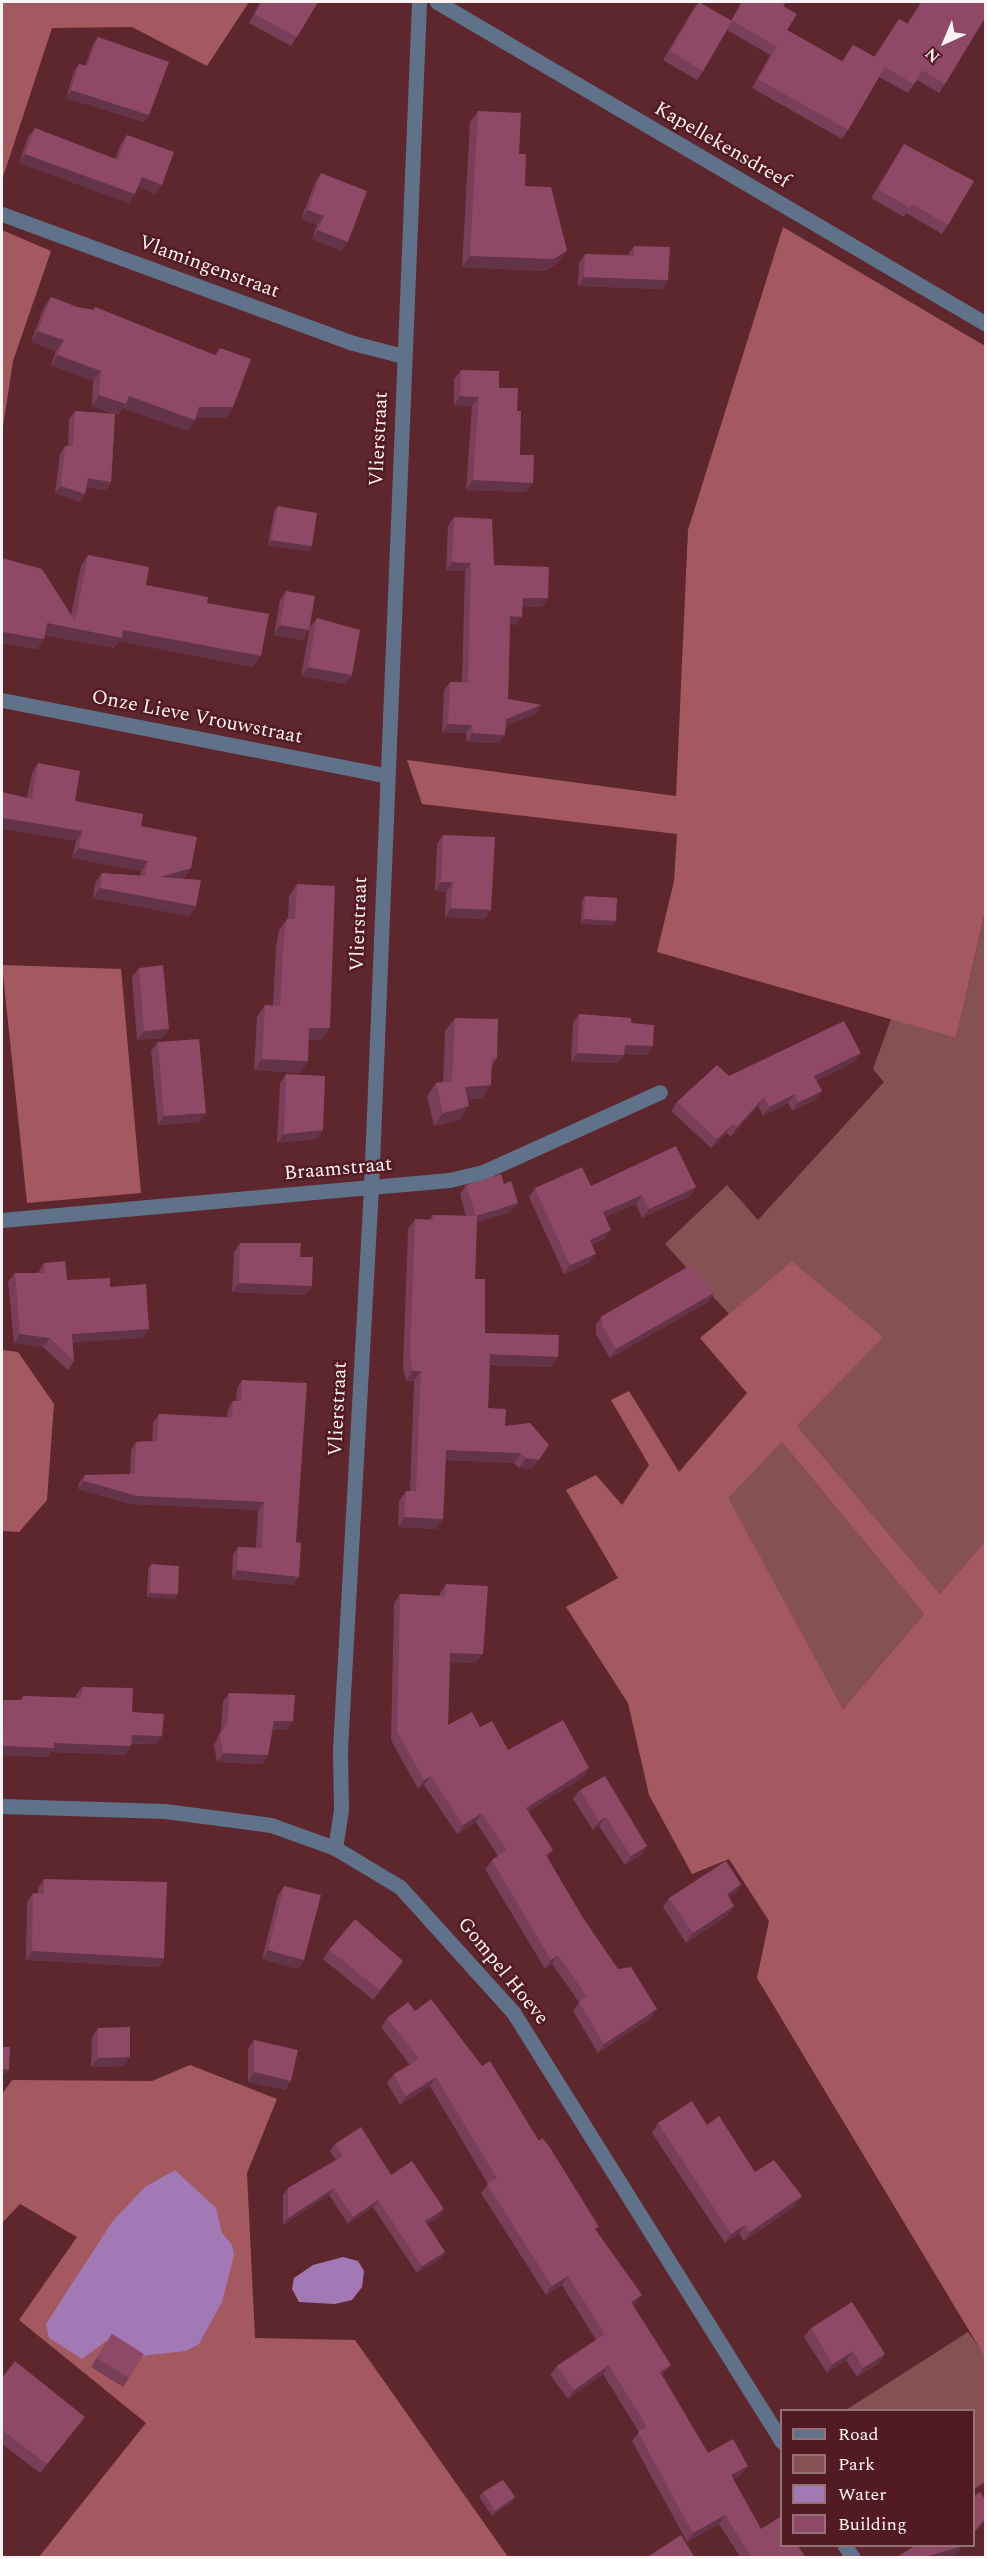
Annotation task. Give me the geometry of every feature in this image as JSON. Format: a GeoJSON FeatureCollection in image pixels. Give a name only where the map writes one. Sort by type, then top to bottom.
{"type":"FeatureCollection","features":[{"type":"Feature","properties":{"kind":"street","name":"Vlierstraat"},"geometry":{"type":"LineString","coordinates":[[335,1848],[341,1809],[340,1749],[371,1188],[385,775],[419,2]]}},
{"type":"Feature","properties":{"kind":"street","name":"Kapellekensdreef"},"geometry":{"type":"LineString","coordinates":[[437,2],[986,324]]}},
{"type":"Feature","properties":{"kind":"street","name":"Vlamingenstraat"},"geometry":{"type":"LineString","coordinates":[[2,213],[353,343],[403,356]]}},
{"type":"Feature","properties":{"kind":"street","name":"Onze Lieve Vrouwstraat"},"geometry":{"type":"LineString","coordinates":[[2,700],[385,775]]}},
{"type":"Feature","properties":{"kind":"street","name":"Braamstraat"},"geometry":{"type":"LineString","coordinates":[[2,1220],[371,1188],[483,1172],[660,1092]]}},
{"type":"Feature","properties":{"kind":"street","name":"Gompel Hoeve"},"geometry":{"type":"LineString","coordinates":[[2,1806],[177,1813],[271,1825],[335,1848],[400,1887],[513,2012],[780,2439]]}},
{"type":"Feature","properties":{"kind":"green space"},"geometry":{"type":"Polygon","coordinates":[[[985,913],[985,1541],[940,1594],[797,1426],[882,1337],[792,1261],[729,1314],[665,1244],[727,1185],[758,1220],[884,1082],[873,1069],[891,1019],[956,1038],[985,913]]]}},
{"type":"Feature","properties":{"kind":"green space"},"geometry":{"type":"Polygon","coordinates":[[[782,1442],[924,1614],[843,1709],[727,1498],[782,1442]]]}},
{"type":"Feature","properties":{"kind":"green space"},"geometry":{"type":"Polygon","coordinates":[[[968,2332],[986,2357],[985,2482],[975,2488],[975,2409],[848,2409],[968,2332]]]}},
{"type":"Feature","properties":{"kind":"shaded area"},"geometry":{"type":"Polygon","coordinates":[[[2,2],[249,2],[207,66],[132,27],[52,28],[2,180],[2,2]]]}},
{"type":"Feature","properties":{"kind":"shaded area"},"geometry":{"type":"Polygon","coordinates":[[[783,227],[985,346],[986,908],[956,1038],[657,952],[674,881],[677,834],[422,804],[407,760],[676,796],[688,530],[783,227]]]}},
{"type":"Feature","properties":{"kind":"shaded area"},"geometry":{"type":"Polygon","coordinates":[[[2,230],[51,251],[13,361],[2,433],[2,230]]]}},
{"type":"Feature","properties":{"kind":"shaded area"},"geometry":{"type":"Polygon","coordinates":[[[2,965],[121,969],[141,1193],[27,1203],[2,965]]]}},
{"type":"Feature","properties":{"kind":"shaded area"},"geometry":{"type":"Polygon","coordinates":[[[792,1261],[883,1337],[797,1426],[940,1594],[985,1541],[985,2357],[757,1978],[769,1921],[729,1859],[692,1874],[649,1795],[628,1703],[566,1607],[618,1578],[566,1490],[596,1475],[622,1505],[649,1465],[611,1400],[629,1391],[679,1472],[747,1393],[700,1338],[792,1261]],[[782,1442],[728,1498],[843,1709],[924,1614],[782,1442]]]}},
{"type":"Feature","properties":{"kind":"shaded area"},"geometry":{"type":"Polygon","coordinates":[[[2,1343],[3,1350],[18,1352],[54,1404],[47,1500],[19,1532],[2,1531],[2,1343]]]}},
{"type":"Feature","properties":{"kind":"shaded area"},"geometry":{"type":"Polygon","coordinates":[[[190,2065],[277,2099],[247,2173],[255,2338],[355,2340],[508,2557],[39,2557],[146,2423],[19,2320],[77,2237],[20,2204],[2,2223],[2,2094],[12,2080],[152,2081],[190,2065]]]}},
{"type":"Feature","properties":{"kind":"water"},"geometry":{"type":"Polygon","coordinates":[[[175,2170],[216,2208],[222,2233],[232,2245],[234,2255],[222,2302],[199,2344],[186,2351],[141,2356],[106,2341],[82,2359],[49,2338],[46,2324],[112,2222],[145,2187],[175,2170]]]}},
{"type":"Feature","properties":{"kind":"water"},"geometry":{"type":"Polygon","coordinates":[[[343,2257],[358,2261],[364,2271],[362,2287],[352,2300],[335,2304],[299,2302],[292,2289],[294,2278],[313,2265],[343,2257]]]}},
{"type":"Feature","properties":{"kind":"building"},"geometry":{"type":"Polygon","coordinates":[[[262,2],[318,2],[297,37],[255,14],[262,2]]]}},
{"type":"Feature","properties":{"kind":"building"},"geometry":{"type":"Polygon","coordinates":[[[699,2],[732,21],[703,71],[670,51],[699,2]]]}},
{"type":"Feature","properties":{"kind":"building"},"geometry":{"type":"Polygon","coordinates":[[[743,2],[786,2],[783,6],[797,14],[787,30],[843,62],[853,45],[875,57],[899,19],[908,24],[922,2],[986,2],[986,16],[945,84],[922,70],[914,84],[885,67],[848,130],[758,79],[777,47],[732,20],[743,2]]]}},
{"type":"Feature","properties":{"kind":"building"},"geometry":{"type":"Polygon","coordinates":[[[98,37],[169,62],[149,115],[71,90],[79,64],[87,66],[98,37]]]}},
{"type":"Feature","properties":{"kind":"building"},"geometry":{"type":"Polygon","coordinates":[[[478,111],[521,113],[519,154],[526,154],[525,186],[551,187],[567,250],[554,259],[470,256],[478,111]]]}},
{"type":"Feature","properties":{"kind":"building"},"geometry":{"type":"Polygon","coordinates":[[[35,128],[118,160],[127,135],[174,152],[162,185],[142,177],[135,194],[25,154],[35,128]]]}},
{"type":"Feature","properties":{"kind":"building"},"geometry":{"type":"Polygon","coordinates":[[[904,144],[974,181],[948,225],[912,204],[910,208],[878,189],[904,144]]]}},
{"type":"Feature","properties":{"kind":"building"},"geometry":{"type":"Polygon","coordinates":[[[321,173],[367,191],[348,242],[318,230],[324,216],[308,210],[321,173]]]}},
{"type":"Feature","properties":{"kind":"building"},"geometry":{"type":"Polygon","coordinates":[[[634,246],[670,247],[668,280],[584,277],[585,254],[634,256],[634,246]]]}},
{"type":"Feature","properties":{"kind":"building"},"geometry":{"type":"Polygon","coordinates":[[[51,297],[77,307],[94,310],[95,307],[217,356],[220,348],[251,359],[233,407],[199,407],[195,420],[129,396],[126,404],[99,395],[101,371],[58,355],[64,340],[38,331],[51,297]]]}},
{"type":"Feature","properties":{"kind":"building"},"geometry":{"type":"Polygon","coordinates":[[[461,370],[499,371],[499,388],[518,388],[517,411],[521,411],[520,455],[534,455],[533,483],[473,480],[479,397],[460,396],[461,370]]]}},
{"type":"Feature","properties":{"kind":"building"},"geometry":{"type":"Polygon","coordinates":[[[75,411],[115,414],[111,482],[88,478],[85,494],[61,486],[65,446],[73,446],[75,411]]]}},
{"type":"Feature","properties":{"kind":"building"},"geometry":{"type":"Polygon","coordinates":[[[278,506],[317,513],[312,546],[271,540],[278,506]]]}},
{"type":"Feature","properties":{"kind":"building"},"geometry":{"type":"Polygon","coordinates":[[[454,517],[492,519],[494,565],[549,567],[548,598],[523,598],[522,617],[510,616],[508,699],[541,705],[506,719],[505,735],[473,733],[472,725],[448,724],[450,682],[468,683],[471,563],[452,562],[454,517]]]}},
{"type":"Feature","properties":{"kind":"building"},"geometry":{"type":"Polygon","coordinates":[[[88,555],[149,567],[146,585],[208,597],[207,603],[269,614],[261,656],[123,630],[122,638],[47,623],[44,639],[2,632],[2,558],[42,569],[75,621],[88,555]]]}},
{"type":"Feature","properties":{"kind":"building"},"geometry":{"type":"Polygon","coordinates":[[[286,591],[315,596],[309,630],[280,625],[286,591]]]}},
{"type":"Feature","properties":{"kind":"building"},"geometry":{"type":"Polygon","coordinates":[[[317,618],[360,630],[352,675],[308,667],[317,618]]]}},
{"type":"Feature","properties":{"kind":"building"},"geometry":{"type":"Polygon","coordinates":[[[38,763],[80,771],[75,801],[143,814],[141,826],[197,837],[191,868],[160,877],[201,880],[196,906],[100,888],[102,873],[145,876],[148,861],[79,848],[82,831],[2,818],[2,792],[32,799],[38,763]]]}},
{"type":"Feature","properties":{"kind":"building"},"geometry":{"type":"Polygon","coordinates":[[[443,835],[495,837],[491,910],[451,908],[453,882],[441,882],[443,835]]]}},
{"type":"Feature","properties":{"kind":"building"},"geometry":{"type":"Polygon","coordinates":[[[297,884],[335,886],[330,1028],[309,1028],[308,1061],[262,1059],[265,1005],[280,1006],[284,935],[287,919],[295,919],[297,884]]]}},
{"type":"Feature","properties":{"kind":"building"},"geometry":{"type":"Polygon","coordinates":[[[585,896],[617,898],[616,921],[584,919],[585,896]]]}},
{"type":"Feature","properties":{"kind":"building"},"geometry":{"type":"Polygon","coordinates":[[[163,965],[169,1029],[144,1031],[139,968],[163,965]]]}},
{"type":"Feature","properties":{"kind":"building"},"geometry":{"type":"Polygon","coordinates":[[[579,1014],[631,1018],[631,1023],[654,1025],[653,1046],[625,1045],[624,1055],[577,1053],[579,1014]]]}},
{"type":"Feature","properties":{"kind":"building"},"geometry":{"type":"Polygon","coordinates":[[[455,1018],[498,1019],[497,1058],[492,1058],[491,1085],[465,1087],[469,1106],[443,1113],[436,1083],[452,1082],[455,1018]]]}},
{"type":"Feature","properties":{"kind":"building"},"geometry":{"type":"Polygon","coordinates":[[[844,1021],[861,1053],[814,1076],[822,1091],[799,1102],[795,1094],[769,1107],[764,1097],[737,1127],[733,1124],[717,1139],[677,1102],[717,1065],[729,1076],[844,1021]]]}},
{"type":"Feature","properties":{"kind":"building"},"geometry":{"type":"Polygon","coordinates":[[[199,1039],[206,1113],[164,1116],[158,1042],[199,1039]]]}},
{"type":"Feature","properties":{"kind":"building"},"geometry":{"type":"Polygon","coordinates":[[[286,1074],[325,1076],[323,1130],[284,1134],[286,1074]]]}},
{"type":"Feature","properties":{"kind":"building"},"geometry":{"type":"Polygon","coordinates":[[[676,1146],[696,1187],[649,1209],[642,1195],[603,1212],[611,1230],[590,1240],[596,1254],[570,1265],[535,1188],[582,1167],[591,1186],[676,1146]]]}},
{"type":"Feature","properties":{"kind":"building"},"geometry":{"type":"Polygon","coordinates":[[[501,1174],[504,1184],[511,1181],[518,1203],[476,1216],[466,1185],[501,1174]]]}},
{"type":"Feature","properties":{"kind":"building"},"geometry":{"type":"Polygon","coordinates":[[[433,1215],[477,1216],[475,1279],[485,1279],[485,1333],[559,1335],[558,1357],[490,1354],[488,1408],[506,1409],[505,1426],[530,1423],[549,1445],[539,1460],[526,1458],[521,1453],[446,1450],[443,1519],[404,1517],[406,1491],[416,1491],[421,1371],[413,1371],[410,1357],[415,1219],[433,1220],[433,1215]]]}},
{"type":"Feature","properties":{"kind":"building"},"geometry":{"type":"Polygon","coordinates":[[[240,1243],[301,1243],[300,1257],[313,1257],[312,1286],[239,1283],[240,1243]]]}},
{"type":"Feature","properties":{"kind":"building"},"geometry":{"type":"Polygon","coordinates":[[[65,1261],[67,1280],[110,1278],[110,1287],[146,1284],[149,1329],[72,1334],[74,1361],[50,1338],[20,1334],[15,1273],[45,1273],[44,1263],[65,1261]]]}},
{"type":"Feature","properties":{"kind":"building"},"geometry":{"type":"Polygon","coordinates":[[[691,1265],[714,1293],[616,1349],[602,1325],[602,1316],[691,1265]]]}},
{"type":"Feature","properties":{"kind":"building"},"geometry":{"type":"Polygon","coordinates":[[[242,1380],[307,1383],[296,1542],[301,1543],[299,1577],[237,1570],[238,1547],[262,1548],[264,1502],[137,1496],[84,1481],[85,1475],[135,1474],[136,1442],[157,1441],[159,1414],[232,1418],[233,1401],[241,1401],[242,1380]]]}},
{"type":"Feature","properties":{"kind":"building"},"geometry":{"type":"Polygon","coordinates":[[[151,1564],[179,1566],[178,1594],[150,1593],[151,1564]]]}},
{"type":"Feature","properties":{"kind":"building"},"geometry":{"type":"Polygon","coordinates":[[[446,1584],[488,1586],[483,1654],[450,1653],[448,1725],[472,1712],[480,1727],[492,1721],[508,1750],[563,1720],[589,1768],[526,1808],[553,1850],[546,1855],[583,1918],[618,1969],[631,1967],[657,2009],[604,2044],[579,2002],[587,1996],[558,1955],[551,1960],[492,1860],[507,1850],[482,1813],[463,1825],[431,1776],[424,1780],[397,1731],[400,1594],[445,1596],[446,1584]]]}},
{"type":"Feature","properties":{"kind":"building"},"geometry":{"type":"Polygon","coordinates":[[[82,1687],[133,1688],[132,1712],[164,1714],[162,1736],[132,1735],[131,1746],[54,1743],[54,1748],[3,1746],[4,1700],[23,1700],[23,1696],[81,1698],[82,1687]]]}},
{"type":"Feature","properties":{"kind":"building"},"geometry":{"type":"Polygon","coordinates":[[[229,1693],[295,1695],[293,1721],[274,1721],[268,1755],[223,1753],[220,1736],[228,1721],[229,1693]]]}},
{"type":"Feature","properties":{"kind":"building"},"geometry":{"type":"Polygon","coordinates":[[[605,1776],[647,1846],[631,1856],[606,1817],[599,1821],[580,1790],[605,1776]]]}},
{"type":"Feature","properties":{"kind":"building"},"geometry":{"type":"Polygon","coordinates":[[[726,1861],[741,1884],[727,1894],[734,1906],[693,1933],[669,1898],[726,1861]]]}},
{"type":"Feature","properties":{"kind":"building"},"geometry":{"type":"Polygon","coordinates":[[[44,1879],[167,1882],[164,1958],[32,1951],[33,1893],[44,1894],[44,1879]]]}},
{"type":"Feature","properties":{"kind":"building"},"geometry":{"type":"Polygon","coordinates":[[[284,1886],[321,1895],[304,1960],[268,1950],[284,1886]]]}},
{"type":"Feature","properties":{"kind":"building"},"geometry":{"type":"Polygon","coordinates":[[[355,1919],[403,1961],[380,1990],[329,1950],[355,1919]]]}},
{"type":"Feature","properties":{"kind":"building"},"geometry":{"type":"Polygon","coordinates":[[[431,1999],[482,2066],[490,2061],[539,2141],[542,2138],[549,2146],[599,2227],[595,2229],[642,2295],[631,2302],[671,2365],[660,2372],[708,2453],[733,2439],[748,2466],[731,2475],[761,2529],[780,2517],[780,2547],[799,2547],[804,2555],[799,2558],[752,2558],[725,2515],[693,2533],[638,2432],[647,2427],[609,2365],[574,2390],[557,2366],[605,2334],[568,2276],[552,2286],[487,2184],[497,2178],[436,2077],[406,2096],[394,2074],[419,2059],[387,2018],[408,2002],[415,2011],[431,1999]]]}},
{"type":"Feature","properties":{"kind":"building"},"geometry":{"type":"Polygon","coordinates":[[[130,2027],[130,2057],[98,2058],[98,2028],[130,2027]]]}},
{"type":"Feature","properties":{"kind":"building"},"geometry":{"type":"Polygon","coordinates":[[[254,2040],[298,2050],[291,2081],[254,2072],[254,2040]]]}},
{"type":"Feature","properties":{"kind":"building"},"geometry":{"type":"Polygon","coordinates":[[[2,2047],[10,2047],[9,2070],[2,2069],[2,2047]]]}},
{"type":"Feature","properties":{"kind":"building"},"geometry":{"type":"Polygon","coordinates":[[[692,2101],[707,2125],[719,2116],[755,2172],[774,2160],[802,2196],[750,2232],[745,2225],[731,2234],[658,2123],[692,2101]]]}},
{"type":"Feature","properties":{"kind":"building"},"geometry":{"type":"Polygon","coordinates":[[[361,2127],[391,2175],[412,2161],[444,2209],[425,2221],[445,2252],[422,2266],[378,2200],[353,2217],[334,2188],[288,2218],[288,2188],[343,2156],[335,2144],[361,2127]]]}},
{"type":"Feature","properties":{"kind":"building"},"geometry":{"type":"Polygon","coordinates":[[[852,2302],[885,2354],[863,2368],[853,2351],[833,2364],[811,2328],[852,2302]]]}},
{"type":"Feature","properties":{"kind":"building"},"geometry":{"type":"Polygon","coordinates":[[[112,2334],[144,2354],[129,2378],[97,2358],[112,2334]]]}},
{"type":"Feature","properties":{"kind":"building"},"geometry":{"type":"Polygon","coordinates":[[[15,2361],[85,2417],[47,2464],[2,2430],[2,2378],[15,2361]]]}},
{"type":"Feature","properties":{"kind":"building"},"geometry":{"type":"Polygon","coordinates":[[[503,2480],[515,2497],[495,2511],[483,2492],[503,2480]]]}},
{"type":"Feature","properties":{"kind":"building"},"geometry":{"type":"Polygon","coordinates":[[[980,2492],[986,2501],[986,2518],[975,2531],[975,2495],[980,2492]]]}},
{"type":"Feature","properties":{"kind":"building"},"geometry":{"type":"Polygon","coordinates":[[[681,2535],[695,2558],[646,2558],[681,2535]]]}},
{"type":"Feature","properties":{"kind":"building"},"geometry":{"type":"Polygon","coordinates":[[[913,2547],[959,2547],[921,2558],[895,2558],[913,2547]]]}}]}
